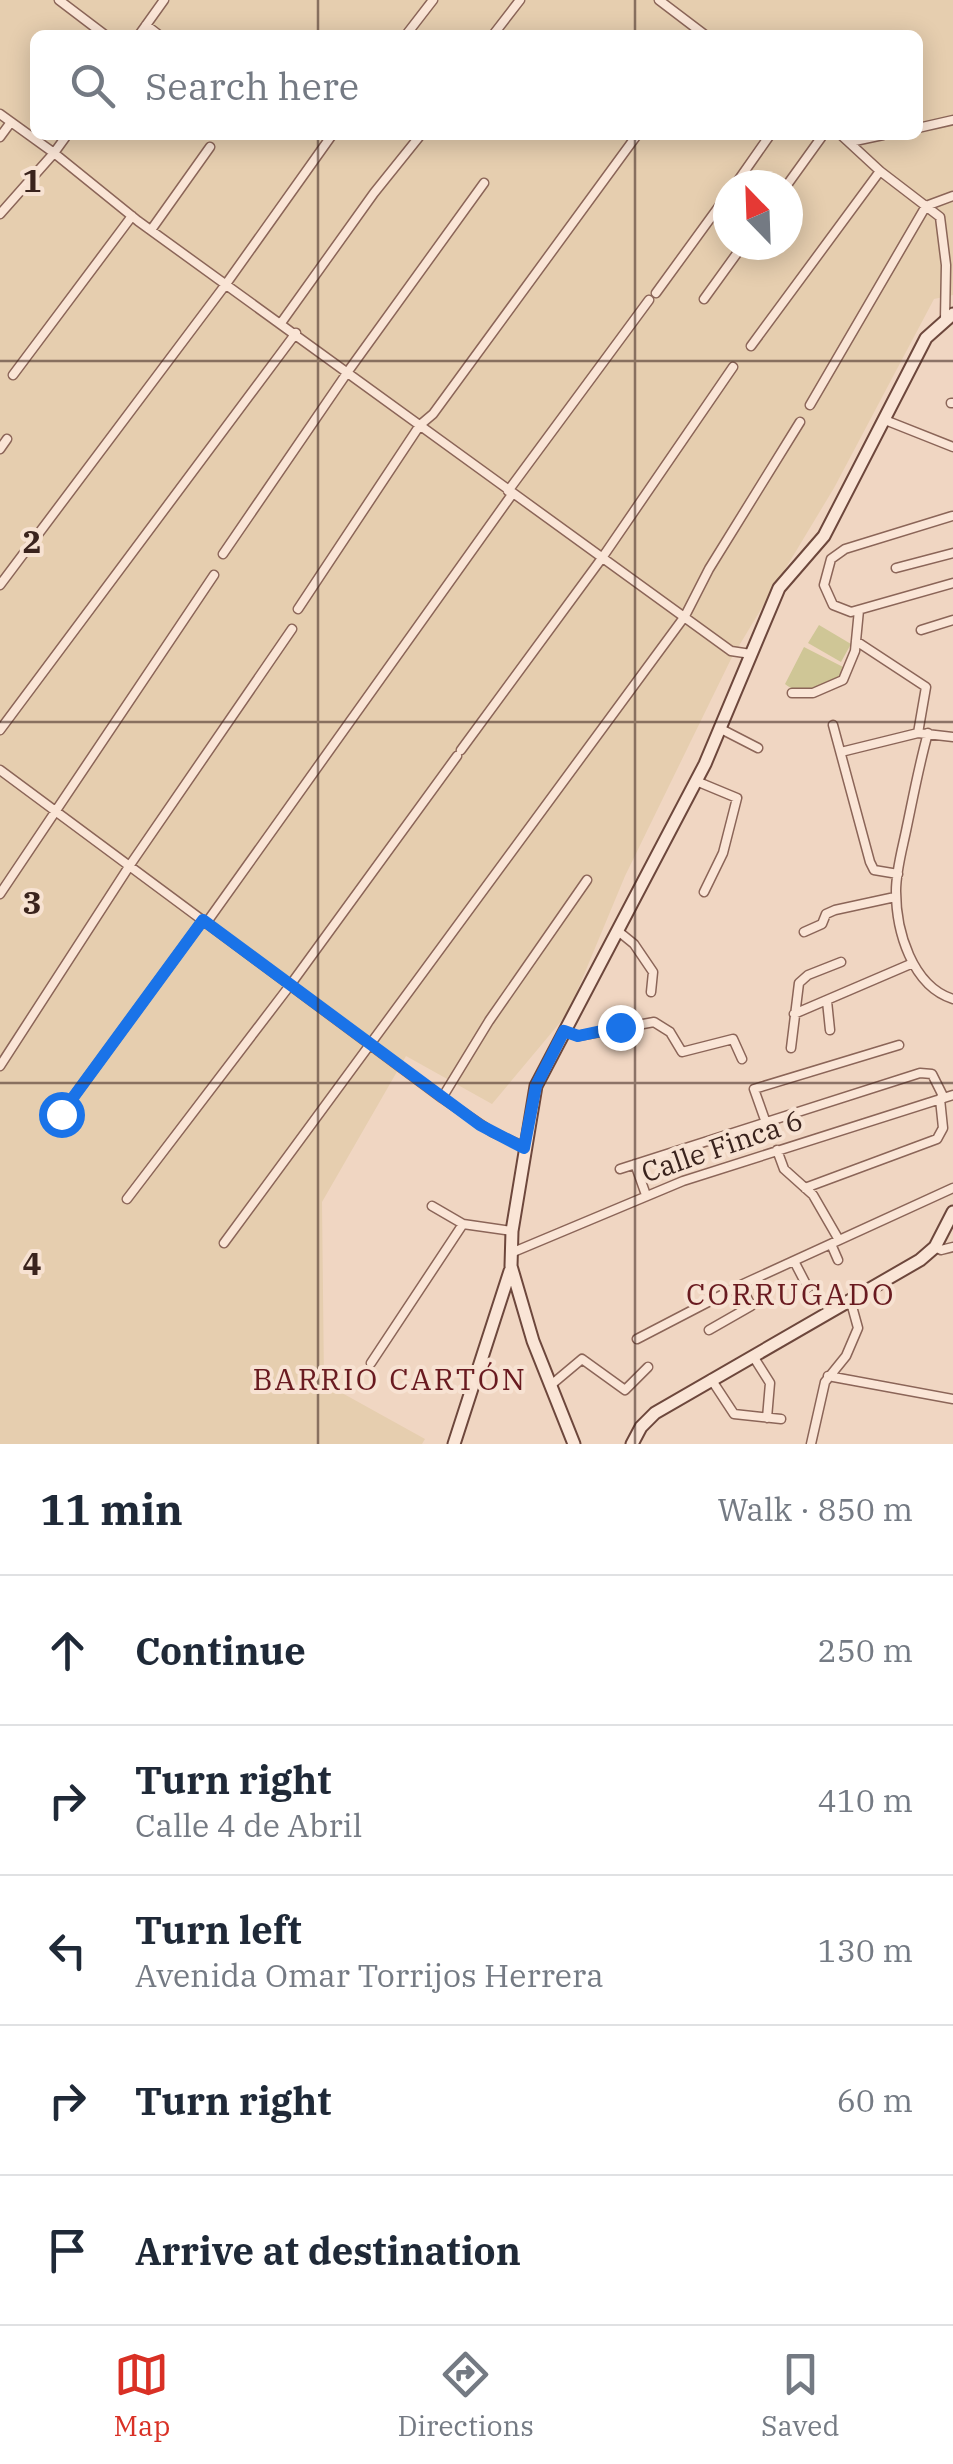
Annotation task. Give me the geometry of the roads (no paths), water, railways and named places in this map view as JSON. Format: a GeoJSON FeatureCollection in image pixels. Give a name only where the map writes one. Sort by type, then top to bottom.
{"type":"FeatureCollection","features":[{"type":"Feature","properties":{"kind":"street"},"geometry":{"type":"LineString","coordinates":[[59,0],[99,30]]}},
{"type":"Feature","properties":{"kind":"street"},"geometry":{"type":"LineString","coordinates":[[143,30],[164,0]]}},
{"type":"Feature","properties":{"kind":"street"},"geometry":{"type":"LineString","coordinates":[[410,30],[433,0]]}},
{"type":"Feature","properties":{"kind":"street"},"geometry":{"type":"LineString","coordinates":[[497,30],[520,0]]}},
{"type":"Feature","properties":{"kind":"street"},"geometry":{"type":"LineString","coordinates":[[660,0],[699,30]]}},
{"type":"Feature","properties":{"kind":"street"},"geometry":{"type":"LineString","coordinates":[[146,26],[152,30]]}},
{"type":"Feature","properties":{"kind":"street"},"geometry":{"type":"LineString","coordinates":[[0,114],[30,135]]}},
{"type":"Feature","properties":{"kind":"street"},"geometry":{"type":"LineString","coordinates":[[923,127],[953,120]]}},
{"type":"Feature","properties":{"kind":"street"},"geometry":{"type":"LineString","coordinates":[[0,137],[12,122]]}},
{"type":"Feature","properties":{"kind":"street"},"geometry":{"type":"LineString","coordinates":[[36,140],[150,230],[349,370],[510,492],[731,650],[750,654]]}},
{"type":"Feature","properties":{"kind":"street"},"geometry":{"type":"LineString","coordinates":[[0,214],[63,140]]}},
{"type":"Feature","properties":{"kind":"street"},"geometry":{"type":"LineString","coordinates":[[0,585],[226,284],[328,140]]}},
{"type":"Feature","properties":{"kind":"street"},"geometry":{"type":"LineString","coordinates":[[281,324],[416,140]]}},
{"type":"Feature","properties":{"kind":"street"},"geometry":{"type":"LineString","coordinates":[[298,610],[420,424],[433,414],[633,140]]}},
{"type":"Feature","properties":{"kind":"street"},"geometry":{"type":"LineString","coordinates":[[745,170],[766,140]]}},
{"type":"Feature","properties":{"kind":"street"},"geometry":{"type":"LineString","coordinates":[[798,170],[819,140]]}},
{"type":"Feature","properties":{"kind":"street"},"geometry":{"type":"LineString","coordinates":[[454,1444],[511,1260],[512,1231],[536,1086],[721,730],[779,588],[824,536],[926,338],[949,317],[940,217],[880,171],[847,140]]}},
{"type":"Feature","properties":{"kind":"street"},"geometry":{"type":"LineString","coordinates":[[850,142],[859,140]]}},
{"type":"Feature","properties":{"kind":"street"},"geometry":{"type":"LineString","coordinates":[[150,230],[210,147]]}},
{"type":"Feature","properties":{"kind":"street"},"geometry":{"type":"LineString","coordinates":[[751,346],[880,171]]}},
{"type":"Feature","properties":{"kind":"street"},"geometry":{"type":"LineString","coordinates":[[222,554],[484,183]]}},
{"type":"Feature","properties":{"kind":"street"},"geometry":{"type":"LineString","coordinates":[[810,405],[926,206],[953,196]]}},
{"type":"Feature","properties":{"kind":"street"},"geometry":{"type":"LineString","coordinates":[[61,1114],[205,921],[713,214]]}},
{"type":"Feature","properties":{"kind":"street"},"geometry":{"type":"LineString","coordinates":[[13,376],[132,216]]}},
{"type":"Feature","properties":{"kind":"street"},"geometry":{"type":"LineString","coordinates":[[704,299],[732,260]]}},
{"type":"Feature","properties":{"kind":"street"},"geometry":{"type":"LineString","coordinates":[[0,730],[296,334]]}},
{"type":"Feature","properties":{"kind":"street"},"geometry":{"type":"LineString","coordinates":[[127,1199],[291,984],[602,558],[733,367]]}},
{"type":"Feature","properties":{"kind":"street"},"geometry":{"type":"LineString","coordinates":[[885,420],[953,446]]}},
{"type":"Feature","properties":{"kind":"street"},"geometry":{"type":"LineString","coordinates":[[224,1244],[685,616],[709,569],[800,422]]}},
{"type":"Feature","properties":{"kind":"street"},"geometry":{"type":"LineString","coordinates":[[0,449],[7,440]]}},
{"type":"Feature","properties":{"kind":"street"},"geometry":{"type":"LineString","coordinates":[[952,516],[846,549],[831,558],[824,585],[829,600],[844,612],[953,583]]}},
{"type":"Feature","properties":{"kind":"street"},"geometry":{"type":"LineString","coordinates":[[810,553],[827,566]]}},
{"type":"Feature","properties":{"kind":"street"},"geometry":{"type":"LineString","coordinates":[[896,568],[953,553]]}},
{"type":"Feature","properties":{"kind":"street"},"geometry":{"type":"LineString","coordinates":[[0,894],[214,575]]}},
{"type":"Feature","properties":{"kind":"street"},"geometry":{"type":"LineString","coordinates":[[792,692],[813,693],[843,680],[856,641],[858,610]]}},
{"type":"Feature","properties":{"kind":"street"},"geometry":{"type":"LineString","coordinates":[[921,630],[953,620]]}},
{"type":"Feature","properties":{"kind":"street"},"geometry":{"type":"LineString","coordinates":[[0,1066],[130,865],[292,630]]}},
{"type":"Feature","properties":{"kind":"street"},"geometry":{"type":"LineString","coordinates":[[856,641],[926,688],[923,733],[895,897],[913,964],[937,993],[953,1000]]}},
{"type":"Feature","properties":{"kind":"street"},"geometry":{"type":"LineString","coordinates":[[832,725],[870,862],[874,870],[898,874]]}},
{"type":"Feature","properties":{"kind":"street"},"geometry":{"type":"LineString","coordinates":[[721,730],[758,748]]}},
{"type":"Feature","properties":{"kind":"street"},"geometry":{"type":"LineString","coordinates":[[841,752],[923,733],[953,737]]}},
{"type":"Feature","properties":{"kind":"street"},"geometry":{"type":"LineString","coordinates":[[0,770],[442,1098],[524,1148]]}},
{"type":"Feature","properties":{"kind":"street"},"geometry":{"type":"LineString","coordinates":[[696,781],[736,798],[723,853],[704,892]]}},
{"type":"Feature","properties":{"kind":"street"},"geometry":{"type":"LineString","coordinates":[[442,1098],[519,976],[587,880]]}},
{"type":"Feature","properties":{"kind":"street"},"geometry":{"type":"LineString","coordinates":[[804,932],[822,924],[826,914],[835,910],[895,897]]}},
{"type":"Feature","properties":{"kind":"street"},"geometry":{"type":"LineString","coordinates":[[618,931],[634,944],[654,972],[651,992]]}},
{"type":"Feature","properties":{"kind":"street"},"geometry":{"type":"LineString","coordinates":[[791,1048],[799,983],[808,975],[841,962]]}},
{"type":"Feature","properties":{"kind":"street"},"geometry":{"type":"LineString","coordinates":[[794,1014],[913,964]]}},
{"type":"Feature","properties":{"kind":"street"},"geometry":{"type":"LineString","coordinates":[[827,1000],[830,1030]]}},
{"type":"Feature","properties":{"kind":"street"},"geometry":{"type":"LineString","coordinates":[[564,1031],[578,1036],[654,1022],[670,1032],[682,1052],[734,1039],[742,1059]]}},
{"type":"Feature","properties":{"kind":"street"},"geometry":{"type":"LineString","coordinates":[[766,1120],[754,1089],[898,1045]]}},
{"type":"Feature","properties":{"kind":"street"},"geometry":{"type":"LineString","coordinates":[[620,1169],[924,1072],[935,1077],[946,1098],[943,1128],[937,1139],[805,1188]]}},
{"type":"Feature","properties":{"kind":"street","name":"Calle Finca 6"},"geometry":{"type":"LineString","coordinates":[[511,1260],[646,1195],[946,1098]]}},
{"type":"Feature","properties":{"kind":"street"},"geometry":{"type":"LineString","coordinates":[[777,1150],[784,1169],[813,1195],[835,1242],[838,1260]]}},
{"type":"Feature","properties":{"kind":"street"},"geometry":{"type":"LineString","coordinates":[[635,1164],[646,1195]]}},
{"type":"Feature","properties":{"kind":"street"},"geometry":{"type":"LineString","coordinates":[[638,1338],[741,1285],[953,1188]]}},
{"type":"Feature","properties":{"kind":"street"},"geometry":{"type":"LineString","coordinates":[[432,1206],[463,1224],[512,1231]]}},
{"type":"Feature","properties":{"kind":"street"},"geometry":{"type":"LineString","coordinates":[[632,1444],[655,1413],[920,1260],[934,1247],[953,1212]]}},
{"type":"Feature","properties":{"kind":"street"},"geometry":{"type":"LineString","coordinates":[[371,1364],[463,1224]]}},
{"type":"Feature","properties":{"kind":"street"},"geometry":{"type":"LineString","coordinates":[[934,1247],[953,1247]]}},
{"type":"Feature","properties":{"kind":"street"},"geometry":{"type":"LineString","coordinates":[[511,1260],[522,1307],[574,1444]]}},
{"type":"Feature","properties":{"kind":"street"},"geometry":{"type":"LineString","coordinates":[[794,1261],[808,1288]]}},
{"type":"Feature","properties":{"kind":"street"},"geometry":{"type":"LineString","coordinates":[[710,1330],[751,1306],[741,1285]]}},
{"type":"Feature","properties":{"kind":"street"},"geometry":{"type":"LineString","coordinates":[[811,1444],[828,1376],[846,1356],[858,1328],[850,1299]]}},
{"type":"Feature","properties":{"kind":"street"},"geometry":{"type":"LineString","coordinates":[[498,1310],[522,1307]]}},
{"type":"Feature","properties":{"kind":"street"},"geometry":{"type":"LineString","coordinates":[[753,1356],[770,1383],[767,1418]]}},
{"type":"Feature","properties":{"kind":"street"},"geometry":{"type":"LineString","coordinates":[[551,1384],[582,1359],[626,1390],[648,1366]]}},
{"type":"Feature","properties":{"kind":"street"},"geometry":{"type":"LineString","coordinates":[[828,1376],[953,1398]]}},
{"type":"Feature","properties":{"kind":"street"},"geometry":{"type":"LineString","coordinates":[[711,1379],[734,1414],[780,1419]]}},
{"type":"Feature","properties":{"kind":"district","name":"CORRUGADO"},"geometry":{"type":"Point","coordinates":[791,1295]}},
{"type":"Feature","properties":{"kind":"district","name":"BARRIO CARTÓN"},"geometry":{"type":"Point","coordinates":[390,1380]}}]}
